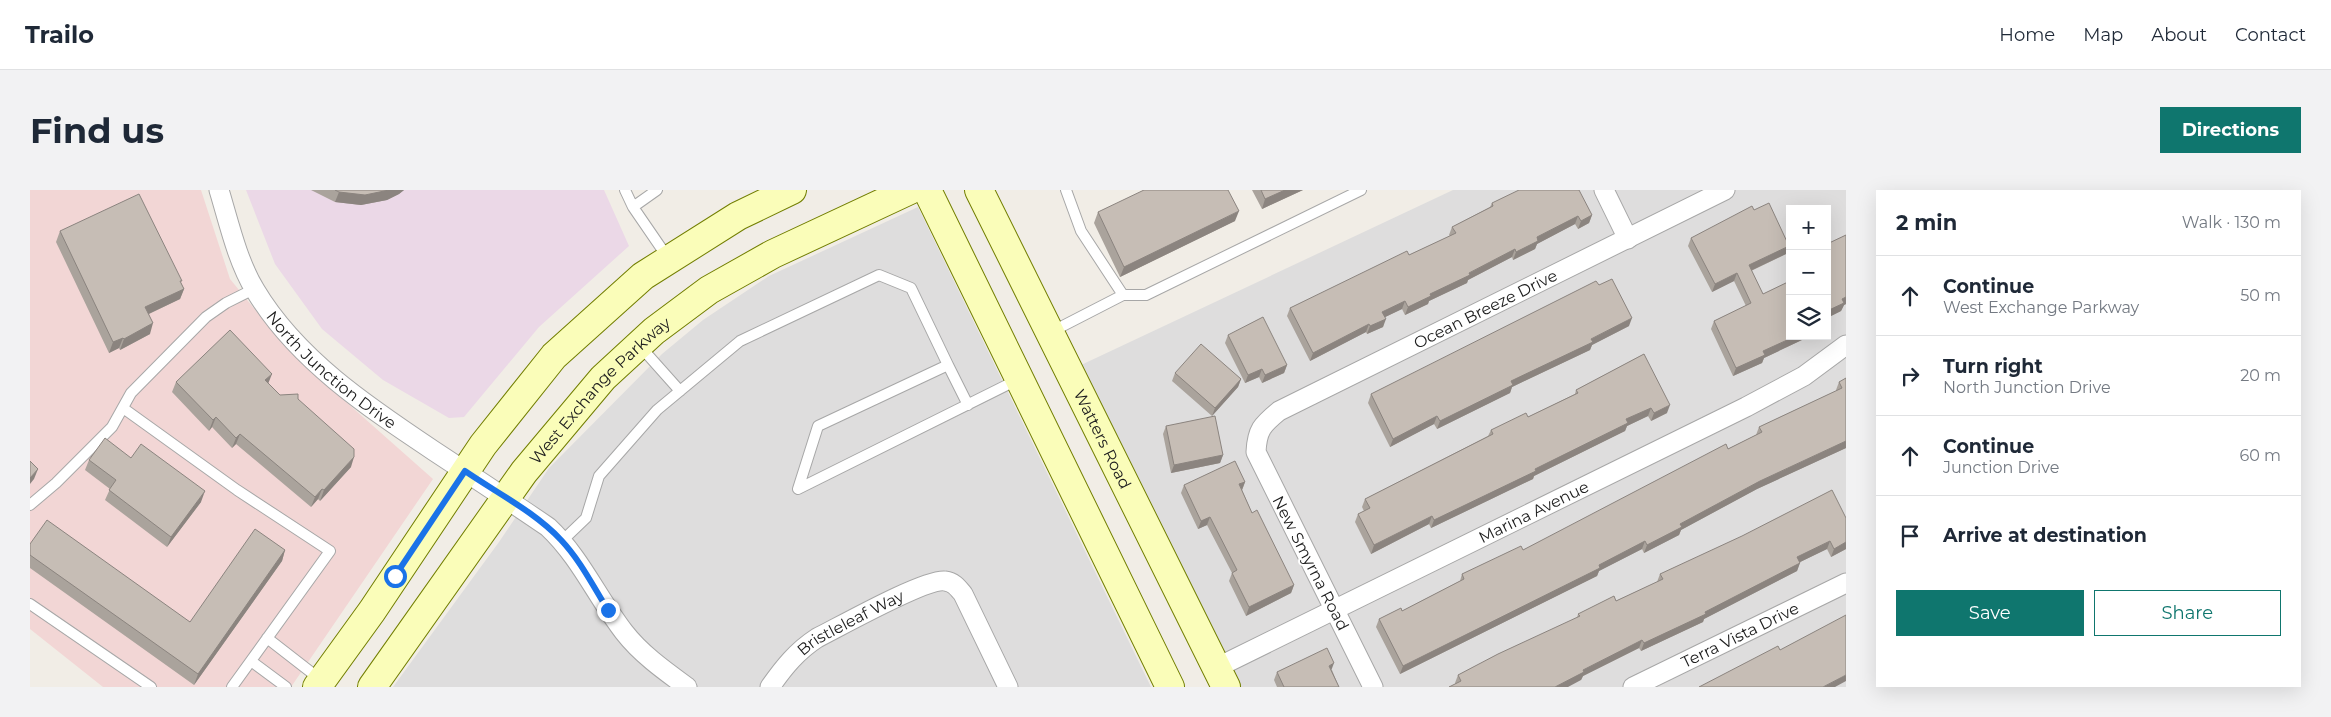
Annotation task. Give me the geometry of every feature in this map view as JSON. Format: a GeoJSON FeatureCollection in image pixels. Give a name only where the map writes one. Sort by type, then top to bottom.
{"type":"FeatureCollection","features":[{"type":"Feature","properties":{"kind":"main road"},"geometry":{"type":"LineString","coordinates":[[319,684],[372,611],[465,471],[554,356],[643,276],[738,216],[792,190]]}},
{"type":"Feature","properties":{"kind":"main road","name":"West Exchange Parkway"},"geometry":{"type":"LineString","coordinates":[[372,687],[524,472],[602,378],[639,345],[709,290],[773,254],[910,190]]}},
{"type":"Feature","properties":{"kind":"main road"},"geometry":{"type":"LineString","coordinates":[[927,190],[1170,687]]}},
{"type":"Feature","properties":{"kind":"main road","name":"Watters Road"},"geometry":{"type":"LineString","coordinates":[[980,190],[1221,677]]}},
{"type":"Feature","properties":{"kind":"street","name":"North Junction Drive"},"geometry":{"type":"LineString","coordinates":[[219,190],[233,239],[254,289],[272,316],[313,361],[384,417],[548,527],[562,541],[625,634],[661,668],[687,687]]}},
{"type":"Feature","properties":{"kind":"street"},"geometry":{"type":"LineString","coordinates":[[1604,190],[1628,239]]}},
{"type":"Feature","properties":{"kind":"street","name":"Ocean Breeze Drive"},"geometry":{"type":"LineString","coordinates":[[1256,437],[1264,423],[1279,412],[1724,190]]}},
{"type":"Feature","properties":{"kind":"street","name":"Marina Avenue"},"geometry":{"type":"LineString","coordinates":[[1221,677],[1334,609],[1746,407],[1804,376],[1846,345]]}},
{"type":"Feature","properties":{"kind":"street","name":"New Smyrna Road"},"geometry":{"type":"LineString","coordinates":[[1256,437],[1256,452],[1263,469],[1374,687]]}},
{"type":"Feature","properties":{"kind":"street","name":"Bristleleaf Way"},"geometry":{"type":"LineString","coordinates":[[770,687],[789,660],[803,647],[817,638],[926,584],[946,581],[955,585],[963,594],[1008,687]]}},
{"type":"Feature","properties":{"kind":"street","name":"Terra Vista Drive"},"geometry":{"type":"LineString","coordinates":[[1633,687],[1846,583]]}},
{"type":"Feature","properties":{"kind":"lane"},"geometry":{"type":"LineString","coordinates":[[625,190],[633,206],[669,259]]}},
{"type":"Feature","properties":{"kind":"lane"},"geometry":{"type":"LineString","coordinates":[[633,206],[656,190]]}},
{"type":"Feature","properties":{"kind":"lane"},"geometry":{"type":"LineString","coordinates":[[1066,190],[1081,231],[1124,295]]}},
{"type":"Feature","properties":{"kind":"lane"},"geometry":{"type":"LineString","coordinates":[[1050,332],[1124,295],[1146,295],[1361,190]]}},
{"type":"Feature","properties":{"kind":"lane"},"geometry":{"type":"LineString","coordinates":[[562,541],[586,518],[600,476],[656,410],[740,341],[879,275],[911,288],[968,404]]}},
{"type":"Feature","properties":{"kind":"lane"},"geometry":{"type":"LineString","coordinates":[[30,506],[112,427],[131,393],[206,317],[226,303],[254,289]]}},
{"type":"Feature","properties":{"kind":"lane"},"geometry":{"type":"LineString","coordinates":[[639,345],[680,391]]}},
{"type":"Feature","properties":{"kind":"lane"},"geometry":{"type":"LineString","coordinates":[[948,365],[818,426],[798,489],[1020,378]]}},
{"type":"Feature","properties":{"kind":"lane"},"geometry":{"type":"LineString","coordinates":[[123,408],[237,490],[330,551],[232,687]]}},
{"type":"Feature","properties":{"kind":"lane"},"geometry":{"type":"LineString","coordinates":[[30,604],[151,687]]}},
{"type":"Feature","properties":{"kind":"lane"},"geometry":{"type":"LineString","coordinates":[[267,638],[319,684]]}},
{"type":"Feature","properties":{"kind":"lane"},"geometry":{"type":"LineString","coordinates":[[251,660],[286,687]]}},
{"type":"Feature","properties":{"kind":"shaded area"},"geometry":{"type":"Polygon","coordinates":[[[30,190],[201,190],[230,279],[276,335],[328,386],[433,479],[291,687],[103,687],[30,629],[30,190]]]}},
{"type":"Feature","properties":{"kind":"shaded area"},"geometry":{"type":"Polygon","coordinates":[[[246,190],[604,190],[629,246],[539,327],[464,417],[449,418],[383,380],[322,329],[275,264],[246,190]]]}},
{"type":"Feature","properties":{"kind":"shaded area"},"geometry":{"type":"Polygon","coordinates":[[[1453,190],[1846,190],[1846,687],[1241,687],[1081,365],[1453,190]]]}},
{"type":"Feature","properties":{"kind":"shaded area"},"geometry":{"type":"Polygon","coordinates":[[[918,207],[1151,687],[393,687],[499,542],[549,468],[662,354],[703,320],[769,276],[918,207]]]}},
{"type":"Feature","properties":{"kind":"building"},"geometry":{"type":"Polygon","coordinates":[[[335,190],[389,190],[365,195],[335,190]]]}},
{"type":"Feature","properties":{"kind":"building"},"geometry":{"type":"Polygon","coordinates":[[[1144,190],[1228,190],[1239,211],[1124,267],[1098,212],[1144,190]]]}},
{"type":"Feature","properties":{"kind":"building"},"geometry":{"type":"Polygon","coordinates":[[[1261,190],[1285,190],[1265,199],[1261,190]]]}},
{"type":"Feature","properties":{"kind":"building"},"geometry":{"type":"Polygon","coordinates":[[[1519,190],[1579,190],[1592,215],[1581,221],[1578,216],[1537,237],[1538,241],[1516,252],[1515,249],[1408,307],[1405,301],[1382,312],[1386,319],[1370,326],[1369,324],[1313,353],[1290,308],[1407,251],[1409,255],[1456,233],[1452,227],[1493,206],[1492,203],[1519,190]]]}},
{"type":"Feature","properties":{"kind":"building"},"geometry":{"type":"Polygon","coordinates":[[[139,194],[182,281],[180,281],[184,289],[145,307],[153,323],[124,339],[113,342],[60,231],[139,194]]]}},
{"type":"Feature","properties":{"kind":"building"},"geometry":{"type":"Polygon","coordinates":[[[1769,203],[1786,240],[1786,247],[1749,265],[1763,294],[1786,283],[1787,340],[1763,351],[1765,355],[1736,368],[1714,321],[1751,303],[1737,273],[1715,284],[1691,238],[1752,206],[1754,210],[1769,203]]]}},
{"type":"Feature","properties":{"kind":"building"},"geometry":{"type":"Polygon","coordinates":[[[1846,235],[1846,297],[1842,299],[1844,303],[1831,309],[1831,250],[1831,242],[1846,235]]]}},
{"type":"Feature","properties":{"kind":"building"},"geometry":{"type":"Polygon","coordinates":[[[1612,279],[1632,318],[1591,339],[1593,342],[1511,381],[1513,385],[1440,421],[1437,416],[1393,439],[1371,394],[1596,281],[1599,285],[1612,279]]]}},
{"type":"Feature","properties":{"kind":"building"},"geometry":{"type":"Polygon","coordinates":[[[1263,317],[1287,365],[1265,375],[1262,369],[1248,375],[1228,335],[1263,317]]]}},
{"type":"Feature","properties":{"kind":"building"},"geometry":{"type":"Polygon","coordinates":[[[230,330],[272,374],[265,380],[280,395],[298,394],[298,399],[354,449],[354,457],[324,490],[322,489],[315,497],[240,434],[236,438],[216,417],[213,420],[176,382],[230,330]]]}},
{"type":"Feature","properties":{"kind":"building"},"geometry":{"type":"Polygon","coordinates":[[[1201,344],[1241,379],[1215,408],[1175,373],[1201,344]]]}},
{"type":"Feature","properties":{"kind":"building"},"geometry":{"type":"Polygon","coordinates":[[[1644,354],[1670,405],[1654,413],[1651,408],[1626,419],[1628,423],[1535,469],[1536,471],[1434,520],[1432,516],[1374,545],[1358,514],[1370,508],[1365,499],[1493,434],[1491,430],[1526,413],[1528,417],[1578,393],[1576,390],[1644,354]]]}},
{"type":"Feature","properties":{"kind":"building"},"geometry":{"type":"Polygon","coordinates":[[[1846,378],[1846,441],[1760,481],[1680,524],[1682,527],[1647,545],[1645,541],[1599,565],[1600,568],[1403,666],[1379,619],[1401,608],[1402,611],[1464,579],[1462,574],[1521,546],[1523,550],[1726,444],[1728,449],[1762,432],[1759,427],[1842,388],[1839,382],[1846,378]]]}},
{"type":"Feature","properties":{"kind":"building"},"geometry":{"type":"Polygon","coordinates":[[[1215,416],[1223,455],[1174,465],[1166,426],[1215,416]]]}},
{"type":"Feature","properties":{"kind":"building"},"geometry":{"type":"Polygon","coordinates":[[[105,438],[131,458],[141,444],[205,491],[171,537],[109,490],[116,480],[89,460],[105,438]]]}},
{"type":"Feature","properties":{"kind":"building"},"geometry":{"type":"Polygon","coordinates":[[[30,461],[38,469],[30,478],[30,461]]]}},
{"type":"Feature","properties":{"kind":"building"},"geometry":{"type":"Polygon","coordinates":[[[1235,461],[1245,482],[1239,484],[1252,513],[1257,510],[1294,585],[1249,607],[1232,573],[1237,570],[1210,517],[1201,521],[1184,485],[1235,461]]]}},
{"type":"Feature","properties":{"kind":"building"},"geometry":{"type":"Polygon","coordinates":[[[1832,490],[1846,518],[1846,542],[1834,549],[1830,541],[1797,557],[1800,563],[1705,612],[1706,614],[1644,643],[1642,640],[1583,670],[1584,672],[1555,687],[1449,687],[1461,681],[1458,675],[1498,654],[1580,616],[1578,614],[1614,596],[1616,601],[1663,579],[1660,574],[1742,536],[1832,490]]]}},
{"type":"Feature","properties":{"kind":"building"},"geometry":{"type":"Polygon","coordinates":[[[47,520],[190,622],[255,529],[285,550],[198,674],[30,555],[30,544],[47,520]]]}},
{"type":"Feature","properties":{"kind":"building"},"geometry":{"type":"Polygon","coordinates":[[[1846,615],[1846,675],[1823,687],[1699,687],[1778,646],[1780,650],[1846,615]]]}},
{"type":"Feature","properties":{"kind":"building"},"geometry":{"type":"Polygon","coordinates":[[[1327,648],[1334,663],[1329,666],[1339,687],[1284,687],[1277,672],[1327,648]]]}},
{"type":"Feature","properties":{"kind":"route"},"geometry":{"type":"LineString","coordinates":[[395,576],[465,471],[548,527],[562,541],[579,564],[608,610]]}}]}
